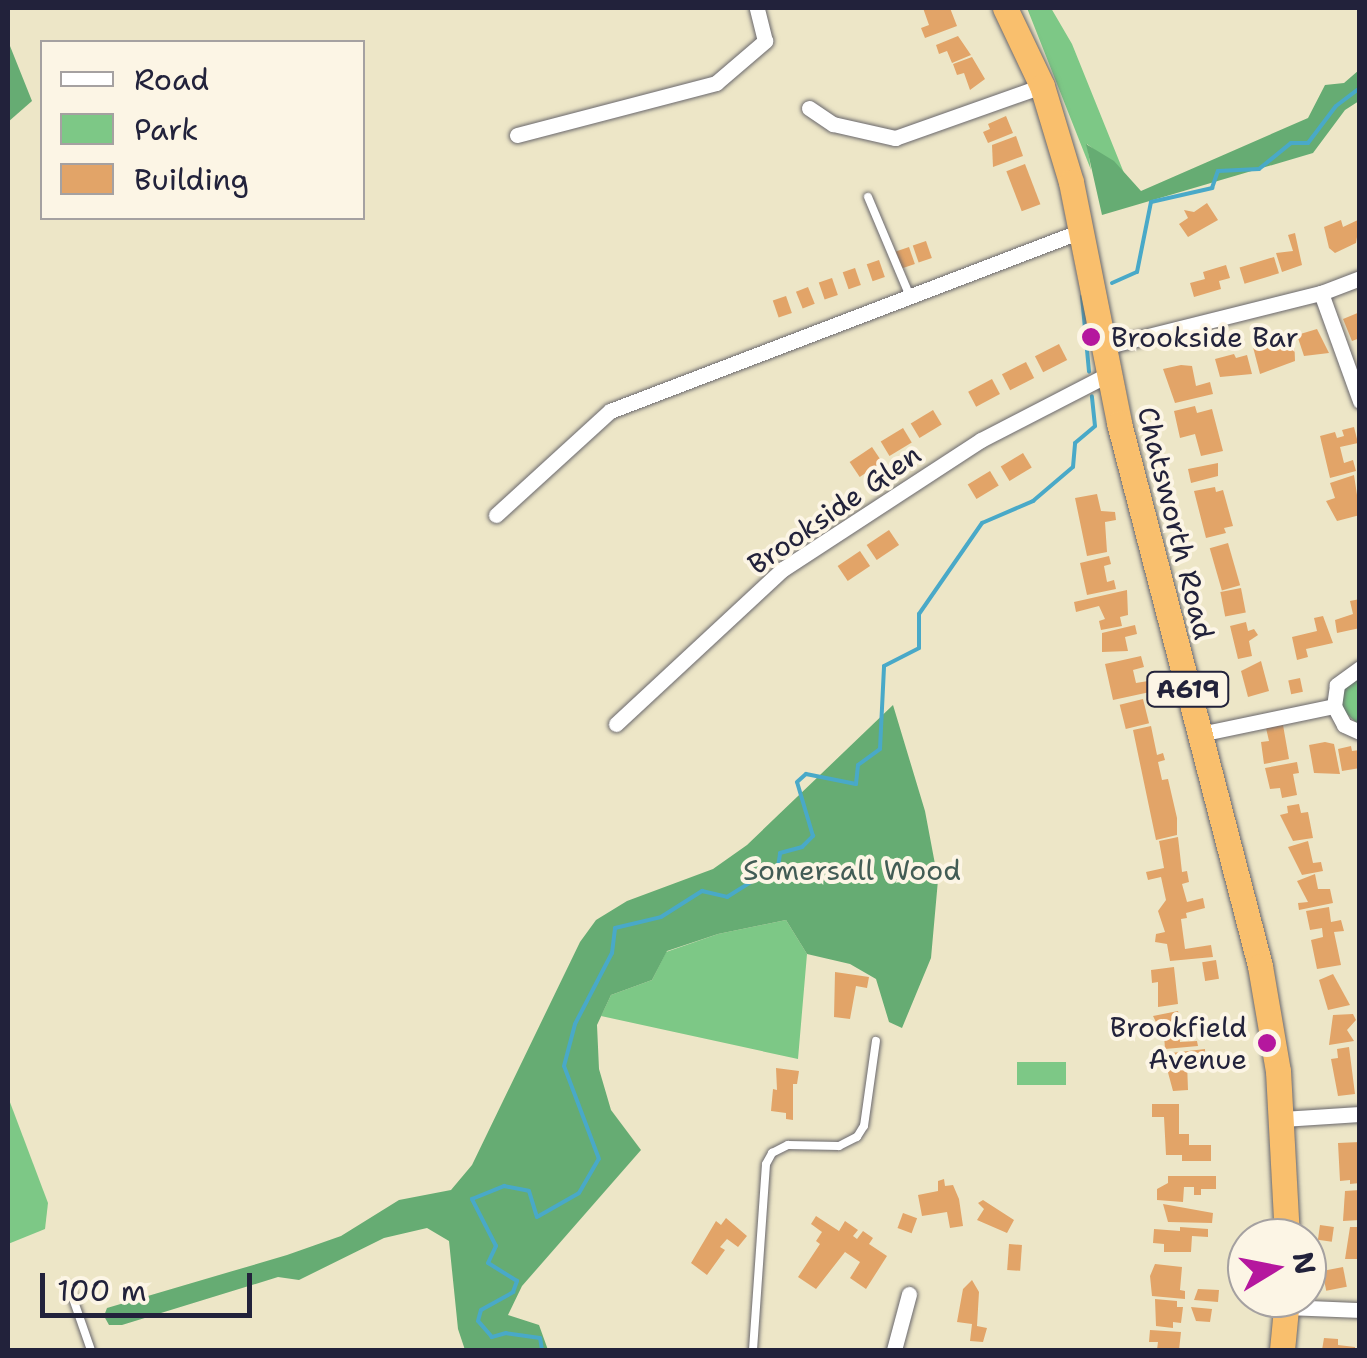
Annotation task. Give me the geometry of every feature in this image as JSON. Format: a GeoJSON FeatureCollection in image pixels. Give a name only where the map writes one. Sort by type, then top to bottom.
{"type":"FeatureCollection","features":[{"type":"Feature","properties":{"kind":"highway","name":"Chatsworth Road"},"geometry":{"type":"LineString","coordinates":[[1005,8],[1042,86],[1081,231],[1108,374],[1260,966],[1282,1119],[1286,1218]]}},
{"type":"Feature","properties":{"kind":"highway"},"geometry":{"type":"LineString","coordinates":[[1282,1350],[1285,1318]]}},
{"type":"Feature","properties":{"kind":"street"},"geometry":{"type":"LineString","coordinates":[[517,135],[716,83],[765,42],[757,8]]}},
{"type":"Feature","properties":{"kind":"street"},"geometry":{"type":"LineString","coordinates":[[809,108],[832,124],[895,138],[1042,86]]}},
{"type":"Feature","properties":{"kind":"street"},"geometry":{"type":"LineString","coordinates":[[496,514],[610,411],[1081,231]]}},
{"type":"Feature","properties":{"kind":"street"},"geometry":{"type":"LineString","coordinates":[[1104,347],[1321,293],[1360,278]]}},
{"type":"Feature","properties":{"kind":"street"},"geometry":{"type":"LineString","coordinates":[[1321,293],[1360,401]]}},
{"type":"Feature","properties":{"kind":"street","name":"Brookside Glen"},"geometry":{"type":"LineString","coordinates":[[616,724],[783,569],[981,440],[1108,374]]}},
{"type":"Feature","properties":{"kind":"street"},"geometry":{"type":"LineString","coordinates":[[1360,668],[1337,685],[1334,706],[1344,725],[1360,732]]}},
{"type":"Feature","properties":{"kind":"street"},"geometry":{"type":"LineString","coordinates":[[1200,734],[1334,706]]}},
{"type":"Feature","properties":{"kind":"street"},"geometry":{"type":"LineString","coordinates":[[1282,1119],[1360,1114]]}},
{"type":"Feature","properties":{"kind":"street"},"geometry":{"type":"LineString","coordinates":[[894,1350],[909,1294]]}},
{"type":"Feature","properties":{"kind":"street"},"geometry":{"type":"LineString","coordinates":[[1327,1306],[1360,1310]]}},
{"type":"Feature","properties":{"kind":"lane"},"geometry":{"type":"LineString","coordinates":[[868,197],[908,294]]}},
{"type":"Feature","properties":{"kind":"lane"},"geometry":{"type":"LineString","coordinates":[[753,1350],[766,1164],[772,1153],[788,1145],[840,1146],[858,1136],[864,1126],[876,1041]]}},
{"type":"Feature","properties":{"kind":"lane"},"geometry":{"type":"LineString","coordinates":[[69,1287],[91,1350]]}},
{"type":"Feature","properties":{"kind":"green space"},"geometry":{"type":"Polygon","coordinates":[[[1027,8],[1051,8],[1072,44],[1124,173],[1087,144],[1091,170],[1027,8]]]}},
{"type":"Feature","properties":{"kind":"green space"},"geometry":{"type":"Polygon","coordinates":[[[8,41],[32,101],[8,122],[8,41]]]}},
{"type":"Feature","properties":{"kind":"green space"},"geometry":{"type":"Polygon","coordinates":[[[1359,70],[1359,101],[1345,110],[1313,153],[1102,215],[1086,144],[1114,161],[1141,191],[1308,118],[1325,85],[1344,83],[1359,70]]]}},
{"type":"Feature","properties":{"kind":"green space"},"geometry":{"type":"Polygon","coordinates":[[[1359,674],[1359,725],[1341,709],[1341,692],[1359,674]]]}},
{"type":"Feature","properties":{"kind":"green space","name":"Somersall Wood"},"geometry":{"type":"Polygon","coordinates":[[[893,705],[925,811],[938,880],[931,958],[902,1028],[889,1022],[876,979],[850,964],[807,954],[786,920],[718,934],[667,951],[652,980],[611,995],[597,1025],[599,1069],[611,1110],[641,1150],[522,1286],[508,1315],[539,1325],[548,1350],[465,1350],[458,1329],[449,1241],[427,1228],[384,1238],[299,1280],[278,1277],[122,1325],[109,1325],[104,1316],[107,1308],[287,1255],[341,1236],[399,1200],[451,1190],[472,1165],[580,942],[596,920],[627,901],[713,869],[747,845],[893,705]]]}},
{"type":"Feature","properties":{"kind":"green space"},"geometry":{"type":"Polygon","coordinates":[[[786,920],[807,954],[798,1059],[601,1016],[611,995],[652,980],[666,952],[718,934],[786,920]]]}},
{"type":"Feature","properties":{"kind":"green space"},"geometry":{"type":"Polygon","coordinates":[[[1017,1062],[1066,1062],[1066,1085],[1017,1085],[1017,1062]]]}},
{"type":"Feature","properties":{"kind":"green space"},"geometry":{"type":"Polygon","coordinates":[[[8,1097],[48,1203],[45,1229],[8,1244],[8,1097]]]}},
{"type":"Feature","properties":{"kind":"building"},"geometry":{"type":"Polygon","coordinates":[[[923,8],[950,8],[957,26],[925,38],[921,28],[929,25],[923,8]]]}},
{"type":"Feature","properties":{"kind":"building"},"geometry":{"type":"Polygon","coordinates":[[[958,36],[971,55],[952,63],[947,51],[939,54],[936,45],[958,36]]]}},
{"type":"Feature","properties":{"kind":"building"},"geometry":{"type":"Polygon","coordinates":[[[972,57],[985,79],[970,90],[964,73],[957,75],[953,64],[972,57]]]}},
{"type":"Feature","properties":{"kind":"building"},"geometry":{"type":"Polygon","coordinates":[[[1006,116],[1013,133],[988,143],[983,132],[990,129],[988,124],[1006,116]]]}},
{"type":"Feature","properties":{"kind":"building"},"geometry":{"type":"Polygon","coordinates":[[[1016,136],[1023,156],[993,167],[992,145],[1016,136]]]}},
{"type":"Feature","properties":{"kind":"building"},"geometry":{"type":"Polygon","coordinates":[[[1025,164],[1040,204],[1022,211],[1006,171],[1025,164]]]}},
{"type":"Feature","properties":{"kind":"building"},"geometry":{"type":"Polygon","coordinates":[[[1207,203],[1218,220],[1188,237],[1179,224],[1188,218],[1184,210],[1194,212],[1207,203]]]}},
{"type":"Feature","properties":{"kind":"building"},"geometry":{"type":"Polygon","coordinates":[[[1360,219],[1356,243],[1335,253],[1329,248],[1324,227],[1341,220],[1343,227],[1360,219]]]}},
{"type":"Feature","properties":{"kind":"building"},"geometry":{"type":"Polygon","coordinates":[[[1295,233],[1302,265],[1282,272],[1276,253],[1293,251],[1288,235],[1295,233]]]}},
{"type":"Feature","properties":{"kind":"building"},"geometry":{"type":"Polygon","coordinates":[[[926,241],[932,258],[919,263],[913,246],[926,241]]]}},
{"type":"Feature","properties":{"kind":"building"},"geometry":{"type":"Polygon","coordinates":[[[909,247],[915,264],[902,269],[896,252],[909,247]]]}},
{"type":"Feature","properties":{"kind":"building"},"geometry":{"type":"Polygon","coordinates":[[[1274,257],[1279,273],[1245,284],[1240,268],[1274,257]]]}},
{"type":"Feature","properties":{"kind":"building"},"geometry":{"type":"Polygon","coordinates":[[[879,260],[885,277],[873,281],[867,264],[879,260]]]}},
{"type":"Feature","properties":{"kind":"building"},"geometry":{"type":"Polygon","coordinates":[[[1226,265],[1230,278],[1219,281],[1221,289],[1194,297],[1190,283],[1205,279],[1203,272],[1226,265]]]}},
{"type":"Feature","properties":{"kind":"building"},"geometry":{"type":"Polygon","coordinates":[[[855,268],[861,285],[849,289],[843,272],[855,268]]]}},
{"type":"Feature","properties":{"kind":"building"},"geometry":{"type":"Polygon","coordinates":[[[832,278],[838,295],[825,300],[819,283],[832,278]]]}},
{"type":"Feature","properties":{"kind":"building"},"geometry":{"type":"Polygon","coordinates":[[[808,287],[815,304],[803,309],[796,292],[808,287]]]}},
{"type":"Feature","properties":{"kind":"building"},"geometry":{"type":"Polygon","coordinates":[[[786,296],[792,313],[779,318],[773,301],[786,296]]]}},
{"type":"Feature","properties":{"kind":"building"},"geometry":{"type":"Polygon","coordinates":[[[1360,312],[1360,338],[1352,341],[1343,319],[1360,312]]]}},
{"type":"Feature","properties":{"kind":"building"},"geometry":{"type":"Polygon","coordinates":[[[1317,329],[1329,353],[1304,356],[1297,335],[1317,329]]]}},
{"type":"Feature","properties":{"kind":"building"},"geometry":{"type":"Polygon","coordinates":[[[1294,335],[1295,361],[1260,374],[1253,347],[1294,335]]]}},
{"type":"Feature","properties":{"kind":"building"},"geometry":{"type":"Polygon","coordinates":[[[1059,344],[1067,360],[1043,372],[1035,356],[1059,344]]]}},
{"type":"Feature","properties":{"kind":"building"},"geometry":{"type":"Polygon","coordinates":[[[1234,354],[1236,358],[1247,355],[1252,374],[1220,377],[1215,359],[1234,354]]]}},
{"type":"Feature","properties":{"kind":"building"},"geometry":{"type":"Polygon","coordinates":[[[1026,362],[1034,378],[1010,390],[1002,374],[1026,362]]]}},
{"type":"Feature","properties":{"kind":"building"},"geometry":{"type":"Polygon","coordinates":[[[1192,366],[1196,386],[1210,382],[1213,394],[1175,403],[1163,369],[1192,366]]]}},
{"type":"Feature","properties":{"kind":"building"},"geometry":{"type":"Polygon","coordinates":[[[992,379],[1000,394],[976,407],[968,392],[992,379]]]}},
{"type":"Feature","properties":{"kind":"building"},"geometry":{"type":"Polygon","coordinates":[[[1195,406],[1197,413],[1212,409],[1223,451],[1201,456],[1195,434],[1180,438],[1174,411],[1195,406]]]}},
{"type":"Feature","properties":{"kind":"building"},"geometry":{"type":"Polygon","coordinates":[[[933,410],[942,425],[919,438],[911,423],[933,410]]]}},
{"type":"Feature","properties":{"kind":"building"},"geometry":{"type":"Polygon","coordinates":[[[1354,427],[1358,443],[1340,447],[1344,463],[1353,460],[1356,471],[1330,478],[1320,436],[1335,432],[1337,438],[1344,436],[1342,430],[1354,427]]]}},
{"type":"Feature","properties":{"kind":"building"},"geometry":{"type":"Polygon","coordinates":[[[903,428],[912,443],[889,456],[881,441],[903,428]]]}},
{"type":"Feature","properties":{"kind":"building"},"geometry":{"type":"Polygon","coordinates":[[[872,447],[882,462],[860,477],[850,462],[872,447]]]}},
{"type":"Feature","properties":{"kind":"building"},"geometry":{"type":"Polygon","coordinates":[[[1023,453],[1032,468],[1009,481],[1001,466],[1023,453]]]}},
{"type":"Feature","properties":{"kind":"building"},"geometry":{"type":"Polygon","coordinates":[[[1218,463],[1218,476],[1191,483],[1188,469],[1218,463]]]}},
{"type":"Feature","properties":{"kind":"building"},"geometry":{"type":"Polygon","coordinates":[[[990,471],[999,486],[976,499],[968,484],[990,471]]]}},
{"type":"Feature","properties":{"kind":"building"},"geometry":{"type":"Polygon","coordinates":[[[1354,475],[1360,515],[1337,521],[1326,501],[1335,498],[1330,483],[1354,475]]]}},
{"type":"Feature","properties":{"kind":"building"},"geometry":{"type":"Polygon","coordinates":[[[1215,487],[1216,492],[1223,490],[1233,526],[1224,528],[1226,533],[1206,538],[1194,491],[1215,487]]]}},
{"type":"Feature","properties":{"kind":"building"},"geometry":{"type":"Polygon","coordinates":[[[1097,494],[1101,511],[1115,512],[1116,520],[1105,522],[1107,552],[1087,556],[1075,498],[1097,494]]]}},
{"type":"Feature","properties":{"kind":"building"},"geometry":{"type":"Polygon","coordinates":[[[889,530],[899,545],[877,560],[867,545],[889,530]]]}},
{"type":"Feature","properties":{"kind":"building"},"geometry":{"type":"Polygon","coordinates":[[[1228,543],[1240,585],[1222,591],[1210,548],[1228,543]]]}},
{"type":"Feature","properties":{"kind":"building"},"geometry":{"type":"Polygon","coordinates":[[[860,551],[870,566],[848,581],[838,566],[860,551]]]}},
{"type":"Feature","properties":{"kind":"building"},"geometry":{"type":"Polygon","coordinates":[[[1109,556],[1111,564],[1104,566],[1107,582],[1114,580],[1116,589],[1087,595],[1080,563],[1109,556]]]}},
{"type":"Feature","properties":{"kind":"building"},"geometry":{"type":"Polygon","coordinates":[[[1241,588],[1246,613],[1225,617],[1220,592],[1241,588]]]}},
{"type":"Feature","properties":{"kind":"building"},"geometry":{"type":"Polygon","coordinates":[[[1127,590],[1128,615],[1120,617],[1122,626],[1101,630],[1099,621],[1105,619],[1099,606],[1076,612],[1074,602],[1127,590]]]}},
{"type":"Feature","properties":{"kind":"building"},"geometry":{"type":"Polygon","coordinates":[[[1360,599],[1360,628],[1337,633],[1335,620],[1353,614],[1350,601],[1360,599]]]}},
{"type":"Feature","properties":{"kind":"building"},"geometry":{"type":"Polygon","coordinates":[[[1323,616],[1333,643],[1306,649],[1308,657],[1297,660],[1292,637],[1317,631],[1314,618],[1323,616]]]}},
{"type":"Feature","properties":{"kind":"building"},"geometry":{"type":"Polygon","coordinates":[[[1246,622],[1248,631],[1254,629],[1258,635],[1249,641],[1252,656],[1238,659],[1230,626],[1246,622]]]}},
{"type":"Feature","properties":{"kind":"building"},"geometry":{"type":"Polygon","coordinates":[[[1135,625],[1137,634],[1125,637],[1128,651],[1102,652],[1102,633],[1135,625]]]}},
{"type":"Feature","properties":{"kind":"building"},"geometry":{"type":"Polygon","coordinates":[[[1141,656],[1144,667],[1133,670],[1136,683],[1148,681],[1150,692],[1113,700],[1105,664],[1141,656]]]}},
{"type":"Feature","properties":{"kind":"building"},"geometry":{"type":"Polygon","coordinates":[[[1261,661],[1269,691],[1248,697],[1241,671],[1261,661]]]}},
{"type":"Feature","properties":{"kind":"building"},"geometry":{"type":"Polygon","coordinates":[[[1300,678],[1303,692],[1291,694],[1288,680],[1300,678]]]}},
{"type":"Feature","properties":{"kind":"building"},"geometry":{"type":"Polygon","coordinates":[[[1143,699],[1149,723],[1126,729],[1120,705],[1143,699]]]}},
{"type":"Feature","properties":{"kind":"building"},"geometry":{"type":"Polygon","coordinates":[[[1283,725],[1289,759],[1264,764],[1261,742],[1269,741],[1266,728],[1283,725]]]}},
{"type":"Feature","properties":{"kind":"building"},"geometry":{"type":"Polygon","coordinates":[[[1151,726],[1157,755],[1163,753],[1165,760],[1158,762],[1162,780],[1168,779],[1177,818],[1177,835],[1156,840],[1133,730],[1151,726]]]}},
{"type":"Feature","properties":{"kind":"building"},"geometry":{"type":"Polygon","coordinates":[[[1334,744],[1340,774],[1314,773],[1309,745],[1334,744]]]}},
{"type":"Feature","properties":{"kind":"building"},"geometry":{"type":"Polygon","coordinates":[[[1351,746],[1352,751],[1360,750],[1360,768],[1342,771],[1338,749],[1351,746]]]}},
{"type":"Feature","properties":{"kind":"building"},"geometry":{"type":"Polygon","coordinates":[[[1297,762],[1299,773],[1293,774],[1297,795],[1282,798],[1280,788],[1270,789],[1265,768],[1297,762]]]}},
{"type":"Feature","properties":{"kind":"building"},"geometry":{"type":"Polygon","coordinates":[[[1299,804],[1301,813],[1308,812],[1313,838],[1293,841],[1280,815],[1288,813],[1287,806],[1299,804]]]}},
{"type":"Feature","properties":{"kind":"building"},"geometry":{"type":"Polygon","coordinates":[[[1178,837],[1182,872],[1187,871],[1189,882],[1182,884],[1187,902],[1203,898],[1205,908],[1186,913],[1187,918],[1181,919],[1185,949],[1211,945],[1213,957],[1170,961],[1167,944],[1155,942],[1156,934],[1165,932],[1158,911],[1166,900],[1161,877],[1148,880],[1146,872],[1164,868],[1159,841],[1178,837]]]}},
{"type":"Feature","properties":{"kind":"building"},"geometry":{"type":"Polygon","coordinates":[[[1308,841],[1313,863],[1321,862],[1323,871],[1302,875],[1288,847],[1308,841]]]}},
{"type":"Feature","properties":{"kind":"building"},"geometry":{"type":"Polygon","coordinates":[[[1315,874],[1318,889],[1330,889],[1333,903],[1299,910],[1298,903],[1308,902],[1297,881],[1315,874]]]}},
{"type":"Feature","properties":{"kind":"building"},"geometry":{"type":"Polygon","coordinates":[[[1329,907],[1331,922],[1341,920],[1344,931],[1334,932],[1341,965],[1317,969],[1311,940],[1323,937],[1322,928],[1310,930],[1306,911],[1329,907]]]}},
{"type":"Feature","properties":{"kind":"building"},"geometry":{"type":"Polygon","coordinates":[[[1216,960],[1219,979],[1205,981],[1202,962],[1216,960]]]}},
{"type":"Feature","properties":{"kind":"building"},"geometry":{"type":"Polygon","coordinates":[[[1174,967],[1178,1004],[1158,1007],[1158,982],[1152,983],[1151,970],[1174,967]]]}},
{"type":"Feature","properties":{"kind":"building"},"geometry":{"type":"Polygon","coordinates":[[[835,972],[869,977],[867,988],[856,986],[850,1019],[834,1017],[835,972]]]}},
{"type":"Feature","properties":{"kind":"building"},"geometry":{"type":"Polygon","coordinates":[[[1333,974],[1350,1005],[1328,1010],[1319,980],[1333,974]]]}},
{"type":"Feature","properties":{"kind":"building"},"geometry":{"type":"Polygon","coordinates":[[[1178,1011],[1184,1030],[1179,1030],[1180,1042],[1197,1041],[1198,1046],[1165,1049],[1163,1021],[1156,1022],[1153,1016],[1178,1011]]]}},
{"type":"Feature","properties":{"kind":"building"},"geometry":{"type":"Polygon","coordinates":[[[1353,1014],[1356,1020],[1347,1030],[1354,1041],[1329,1045],[1333,1015],[1353,1014]]]}},
{"type":"Feature","properties":{"kind":"building"},"geometry":{"type":"Polygon","coordinates":[[[1349,1047],[1355,1094],[1338,1096],[1331,1059],[1338,1058],[1337,1049],[1349,1047]]]}},
{"type":"Feature","properties":{"kind":"building"},"geometry":{"type":"Polygon","coordinates":[[[1205,1049],[1205,1061],[1187,1062],[1188,1090],[1173,1091],[1163,1054],[1205,1049]]]}},
{"type":"Feature","properties":{"kind":"building"},"geometry":{"type":"Polygon","coordinates":[[[776,1068],[799,1071],[797,1084],[793,1084],[793,1120],[786,1119],[786,1113],[771,1111],[773,1089],[777,1090],[776,1068]]]}},
{"type":"Feature","properties":{"kind":"building"},"geometry":{"type":"Polygon","coordinates":[[[1152,1104],[1179,1104],[1179,1134],[1189,1134],[1189,1145],[1211,1145],[1211,1161],[1182,1161],[1182,1155],[1166,1155],[1164,1117],[1152,1117],[1152,1104]]]}},
{"type":"Feature","properties":{"kind":"building"},"geometry":{"type":"Polygon","coordinates":[[[1360,1142],[1360,1183],[1340,1181],[1338,1143],[1360,1142]]]}},
{"type":"Feature","properties":{"kind":"building"},"geometry":{"type":"Polygon","coordinates":[[[1168,1176],[1216,1176],[1216,1189],[1201,1189],[1201,1195],[1194,1195],[1194,1187],[1184,1187],[1183,1202],[1157,1200],[1157,1189],[1168,1183],[1168,1176]]]}},
{"type":"Feature","properties":{"kind":"building"},"geometry":{"type":"Polygon","coordinates":[[[944,1179],[945,1186],[953,1185],[959,1199],[963,1226],[950,1228],[947,1212],[922,1216],[918,1195],[938,1191],[938,1181],[944,1179]]]}},
{"type":"Feature","properties":{"kind":"building"},"geometry":{"type":"Polygon","coordinates":[[[1360,1190],[1360,1220],[1343,1221],[1345,1191],[1360,1190]]]}},
{"type":"Feature","properties":{"kind":"building"},"geometry":{"type":"Polygon","coordinates":[[[983,1200],[1014,1220],[1007,1233],[977,1220],[984,1209],[978,1203],[983,1200]]]}},
{"type":"Feature","properties":{"kind":"building"},"geometry":{"type":"Polygon","coordinates":[[[1163,1204],[1213,1213],[1212,1223],[1168,1222],[1163,1204]]]}},
{"type":"Feature","properties":{"kind":"building"},"geometry":{"type":"Polygon","coordinates":[[[903,1213],[917,1218],[912,1233],[898,1228],[903,1213]]]}},
{"type":"Feature","properties":{"kind":"building"},"geometry":{"type":"Polygon","coordinates":[[[816,1216],[839,1231],[845,1221],[858,1230],[853,1236],[857,1239],[863,1231],[873,1238],[869,1244],[887,1256],[866,1289],[850,1278],[860,1262],[845,1252],[816,1289],[798,1277],[820,1244],[816,1241],[822,1232],[811,1224],[816,1216]]]}},
{"type":"Feature","properties":{"kind":"building"},"geometry":{"type":"Polygon","coordinates":[[[726,1218],[747,1236],[738,1247],[727,1239],[720,1247],[725,1250],[707,1275],[691,1263],[716,1221],[721,1225],[726,1218]]]}},
{"type":"Feature","properties":{"kind":"building"},"geometry":{"type":"Polygon","coordinates":[[[1327,1226],[1334,1227],[1332,1242],[1327,1241],[1327,1226]]]}},
{"type":"Feature","properties":{"kind":"building"},"geometry":{"type":"Polygon","coordinates":[[[1180,1227],[1208,1229],[1208,1237],[1192,1236],[1191,1252],[1164,1252],[1164,1244],[1153,1243],[1154,1229],[1180,1231],[1180,1227]]]}},
{"type":"Feature","properties":{"kind":"building"},"geometry":{"type":"Polygon","coordinates":[[[1350,1227],[1360,1227],[1360,1259],[1345,1259],[1350,1227]]]}},
{"type":"Feature","properties":{"kind":"building"},"geometry":{"type":"Polygon","coordinates":[[[1009,1244],[1022,1245],[1020,1271],[1007,1270],[1009,1244]]]}},
{"type":"Feature","properties":{"kind":"building"},"geometry":{"type":"Polygon","coordinates":[[[1155,1264],[1182,1267],[1180,1290],[1185,1291],[1185,1299],[1152,1296],[1150,1276],[1155,1264]]]}},
{"type":"Feature","properties":{"kind":"building"},"geometry":{"type":"Polygon","coordinates":[[[1343,1267],[1347,1287],[1327,1290],[1327,1270],[1343,1267]]]}},
{"type":"Feature","properties":{"kind":"building"},"geometry":{"type":"Polygon","coordinates":[[[972,1280],[979,1292],[977,1326],[987,1328],[983,1342],[970,1341],[972,1324],[957,1322],[963,1289],[972,1280]]]}},
{"type":"Feature","properties":{"kind":"building"},"geometry":{"type":"Polygon","coordinates":[[[1198,1289],[1219,1290],[1218,1302],[1194,1300],[1198,1289]]]}},
{"type":"Feature","properties":{"kind":"building"},"geometry":{"type":"Polygon","coordinates":[[[1155,1299],[1177,1301],[1177,1307],[1183,1307],[1181,1323],[1173,1322],[1173,1328],[1156,1326],[1155,1299]]]}},
{"type":"Feature","properties":{"kind":"building"},"geometry":{"type":"Polygon","coordinates":[[[1191,1307],[1212,1309],[1210,1322],[1196,1321],[1191,1307]]]}},
{"type":"Feature","properties":{"kind":"building"},"geometry":{"type":"Polygon","coordinates":[[[1150,1330],[1181,1332],[1179,1350],[1157,1350],[1158,1342],[1149,1342],[1150,1330]]]}},
{"type":"Feature","properties":{"kind":"building"},"geometry":{"type":"Polygon","coordinates":[[[1324,1338],[1338,1339],[1338,1345],[1355,1350],[1322,1350],[1324,1338]]]}},
{"type":"Feature","properties":{"kind":"waterway"},"geometry":{"type":"LineString","coordinates":[[1112,283],[1137,272],[1151,202],[1212,188],[1218,171],[1259,169],[1291,143],[1308,143],[1336,106],[1360,88]]}},
{"type":"Feature","properties":{"kind":"waterway"},"geometry":{"type":"LineString","coordinates":[[1082,296],[1089,372]]}},
{"type":"Feature","properties":{"kind":"waterway"},"geometry":{"type":"LineString","coordinates":[[542,1350],[540,1338],[506,1333],[492,1337],[478,1321],[481,1310],[513,1292],[517,1281],[488,1263],[496,1246],[472,1199],[504,1186],[529,1191],[537,1217],[579,1193],[599,1159],[564,1066],[575,1024],[612,953],[615,928],[661,917],[702,891],[727,897],[758,878],[777,873],[780,853],[802,847],[813,836],[797,782],[806,774],[856,784],[858,765],[880,749],[884,666],[919,648],[919,614],[982,523],[1033,501],[1073,467],[1075,443],[1095,426],[1092,396]]}},
{"type":"Feature","properties":{"kind":"place","name":"Brookside Bar"},"geometry":{"type":"Point","coordinates":[1091,337]}},
{"type":"Feature","properties":{"kind":"place","name":"Brookfield Avenue"},"geometry":{"type":"Point","coordinates":[1267,1043]}}]}
